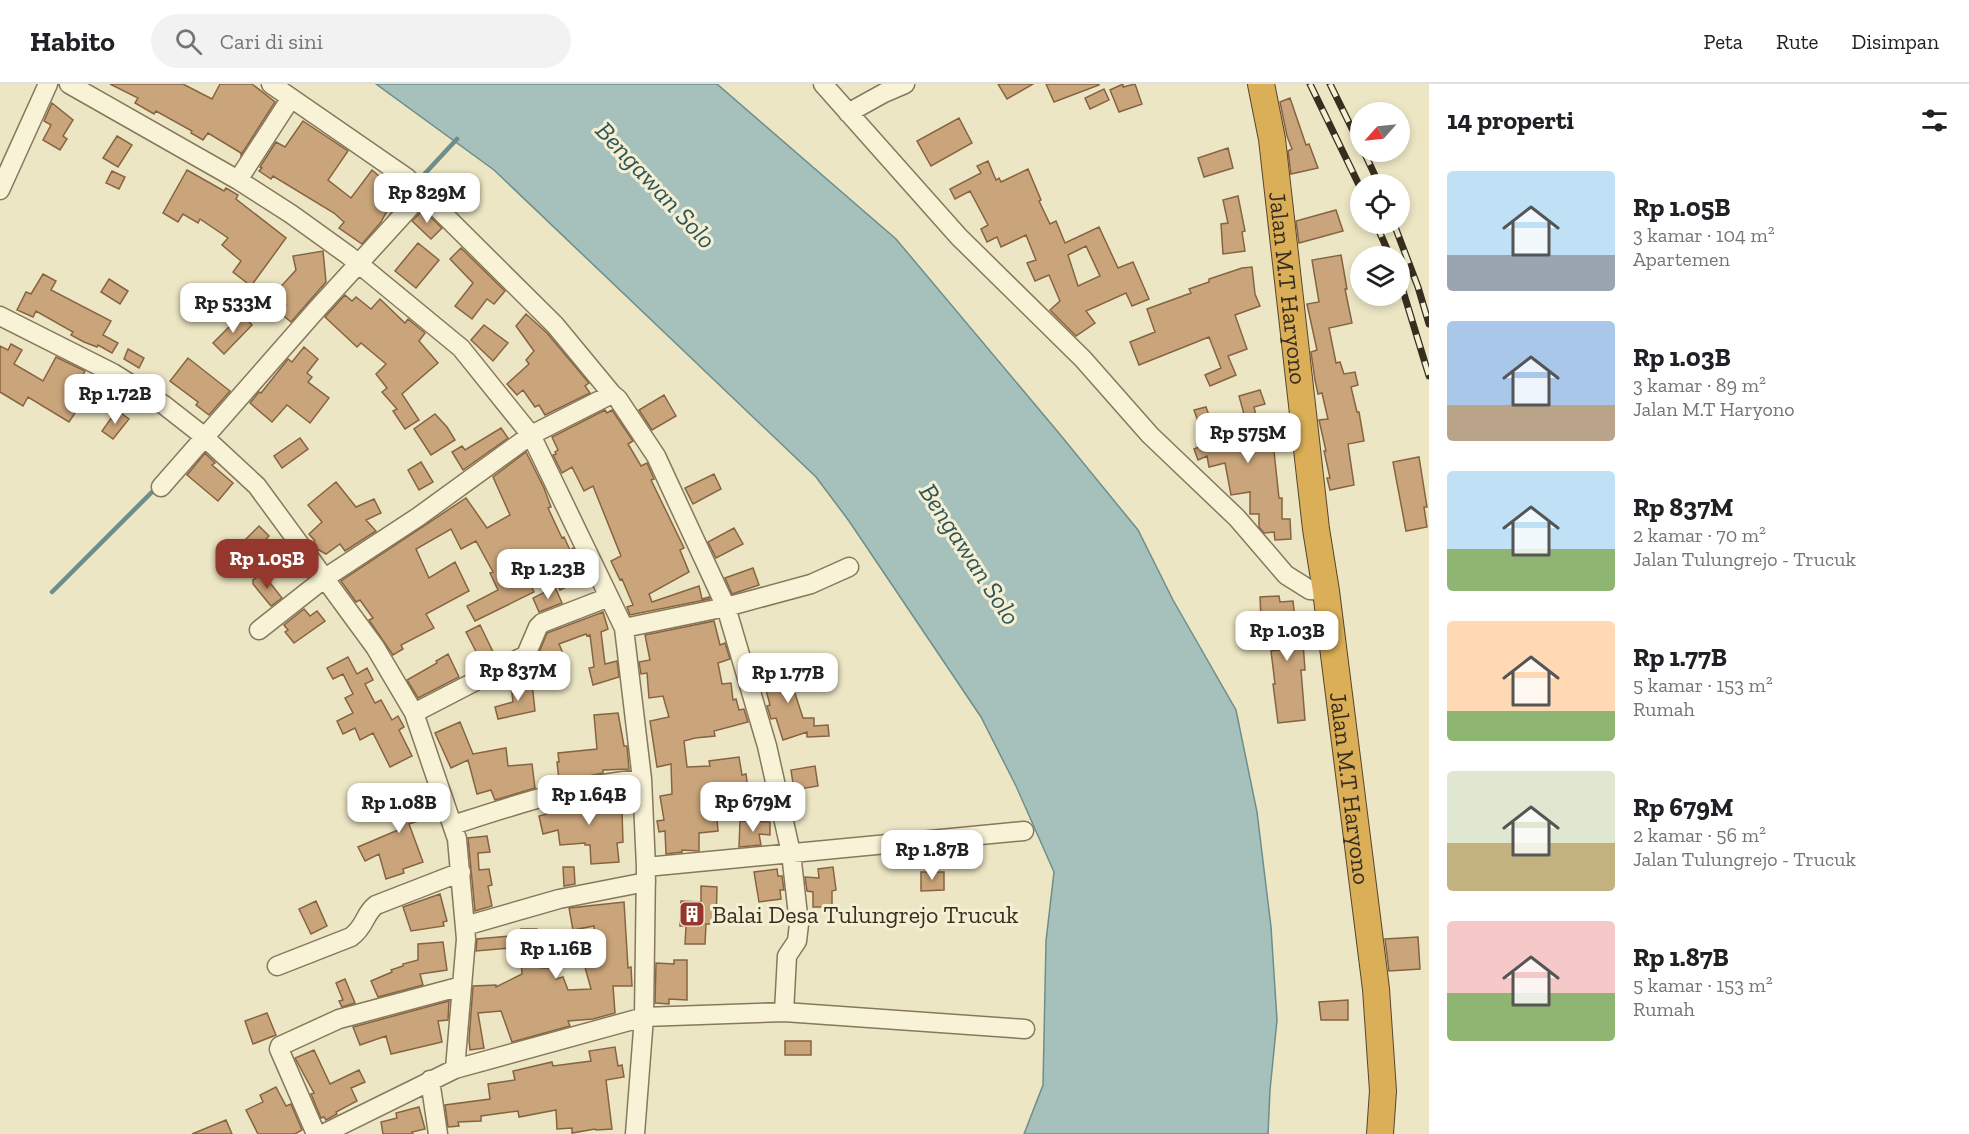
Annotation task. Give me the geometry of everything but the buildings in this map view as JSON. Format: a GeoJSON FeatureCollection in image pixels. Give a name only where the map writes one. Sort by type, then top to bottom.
{"type":"FeatureCollection","features":[{"type":"Feature","properties":{"kind":"highway","name":"Jalan M.T Haryono"},"geometry":{"type":"LineString","coordinates":[[1261,84],[1272,139],[1316,529],[1326,591],[1376,989],[1383,1091],[1380,1134]]}},
{"type":"Feature","properties":{"kind":"street"},"geometry":{"type":"LineString","coordinates":[[0,190],[48,84]]}},
{"type":"Feature","properties":{"kind":"street"},"geometry":{"type":"LineString","coordinates":[[69,84],[238,180],[291,214],[353,260],[461,348],[531,435],[624,628],[642,779],[646,874],[644,1017],[635,1134]]}},
{"type":"Feature","properties":{"kind":"street"},"geometry":{"type":"LineString","coordinates":[[271,84],[407,177],[555,325],[618,399],[656,456],[726,607],[767,746],[791,853],[799,933],[797,941],[787,956],[784,1012]]}},
{"type":"Feature","properties":{"kind":"street"},"geometry":{"type":"LineString","coordinates":[[823,84],[959,237],[1083,358],[1150,435],[1237,518],[1286,575],[1310,590],[1326,591]]}},
{"type":"Feature","properties":{"kind":"street"},"geometry":{"type":"LineString","coordinates":[[848,113],[904,84]]}},
{"type":"Feature","properties":{"kind":"street"},"geometry":{"type":"LineString","coordinates":[[238,180],[291,98]]}},
{"type":"Feature","properties":{"kind":"street"},"geometry":{"type":"LineString","coordinates":[[161,487],[318,308],[353,260],[423,193]]}},
{"type":"Feature","properties":{"kind":"street"},"geometry":{"type":"LineString","coordinates":[[0,316],[113,373],[164,405],[205,438],[257,486],[375,647],[414,713],[457,839],[466,939],[455,1069]]}},
{"type":"Feature","properties":{"kind":"street"},"geometry":{"type":"LineString","coordinates":[[259,630],[325,578],[418,517],[531,435],[612,393]]}},
{"type":"Feature","properties":{"kind":"street"},"geometry":{"type":"LineString","coordinates":[[624,628],[726,607],[811,584],[849,567]]}},
{"type":"Feature","properties":{"kind":"street"},"geometry":{"type":"LineString","coordinates":[[414,713],[526,655],[542,623],[609,597]]}},
{"type":"Feature","properties":{"kind":"street"},"geometry":{"type":"LineString","coordinates":[[453,825],[549,794],[607,782],[642,779]]}},
{"type":"Feature","properties":{"kind":"street"},"geometry":{"type":"LineString","coordinates":[[465,926],[646,874],[791,853],[1024,831]]}},
{"type":"Feature","properties":{"kind":"street"},"geometry":{"type":"LineString","coordinates":[[278,966],[351,937],[360,930],[370,910],[376,905],[461,872]]}},
{"type":"Feature","properties":{"kind":"street"},"geometry":{"type":"LineString","coordinates":[[316,1134],[279,1049],[280,1046],[339,1019],[462,986]]}},
{"type":"Feature","properties":{"kind":"street"},"geometry":{"type":"LineString","coordinates":[[323,1134],[455,1069],[644,1017],[784,1012],[1025,1029]]}},
{"type":"Feature","properties":{"kind":"street"},"geometry":{"type":"LineString","coordinates":[[430,1080],[438,1134]]}},
{"type":"Feature","properties":{"kind":"water","name":"Bengawan Solo"},"geometry":{"type":"Polygon","coordinates":[[[376,84],[717,84],[896,239],[1138,530],[1173,600],[1236,710],[1257,812],[1271,927],[1277,1020],[1268,1134],[1024,1134],[1043,1085],[1046,941],[1054,872],[1016,786],[981,717],[849,521],[816,477],[494,170],[376,84]]]}},
{"type":"Feature","properties":{"kind":"waterway"},"geometry":{"type":"LineString","coordinates":[[418,181],[457,139]]}},
{"type":"Feature","properties":{"kind":"waterway"},"geometry":{"type":"LineString","coordinates":[[391,216],[412,187]]}},
{"type":"Feature","properties":{"kind":"waterway"},"geometry":{"type":"LineString","coordinates":[[52,592],[156,488]]}},
{"type":"Feature","properties":{"kind":"railway"},"geometry":{"type":"LineString","coordinates":[[1310,84],[1354,174]]}},
{"type":"Feature","properties":{"kind":"railway"},"geometry":{"type":"LineString","coordinates":[[1330,84],[1350,125]]}},
{"type":"Feature","properties":{"kind":"railway"},"geometry":{"type":"LineString","coordinates":[[1369,162],[1374,174]]}},
{"type":"Feature","properties":{"kind":"railway"},"geometry":{"type":"LineString","coordinates":[[1380,234],[1386,246]]}},
{"type":"Feature","properties":{"kind":"railway"},"geometry":{"type":"LineString","coordinates":[[1398,234],[1429,324]]}},
{"type":"Feature","properties":{"kind":"railway"},"geometry":{"type":"LineString","coordinates":[[1408,306],[1429,376]]}},
{"type":"Feature","properties":{"kind":"place","name":"Balai Desa Tulungrejo Trucuk"},"geometry":{"type":"Point","coordinates":[692,914]}}]}
